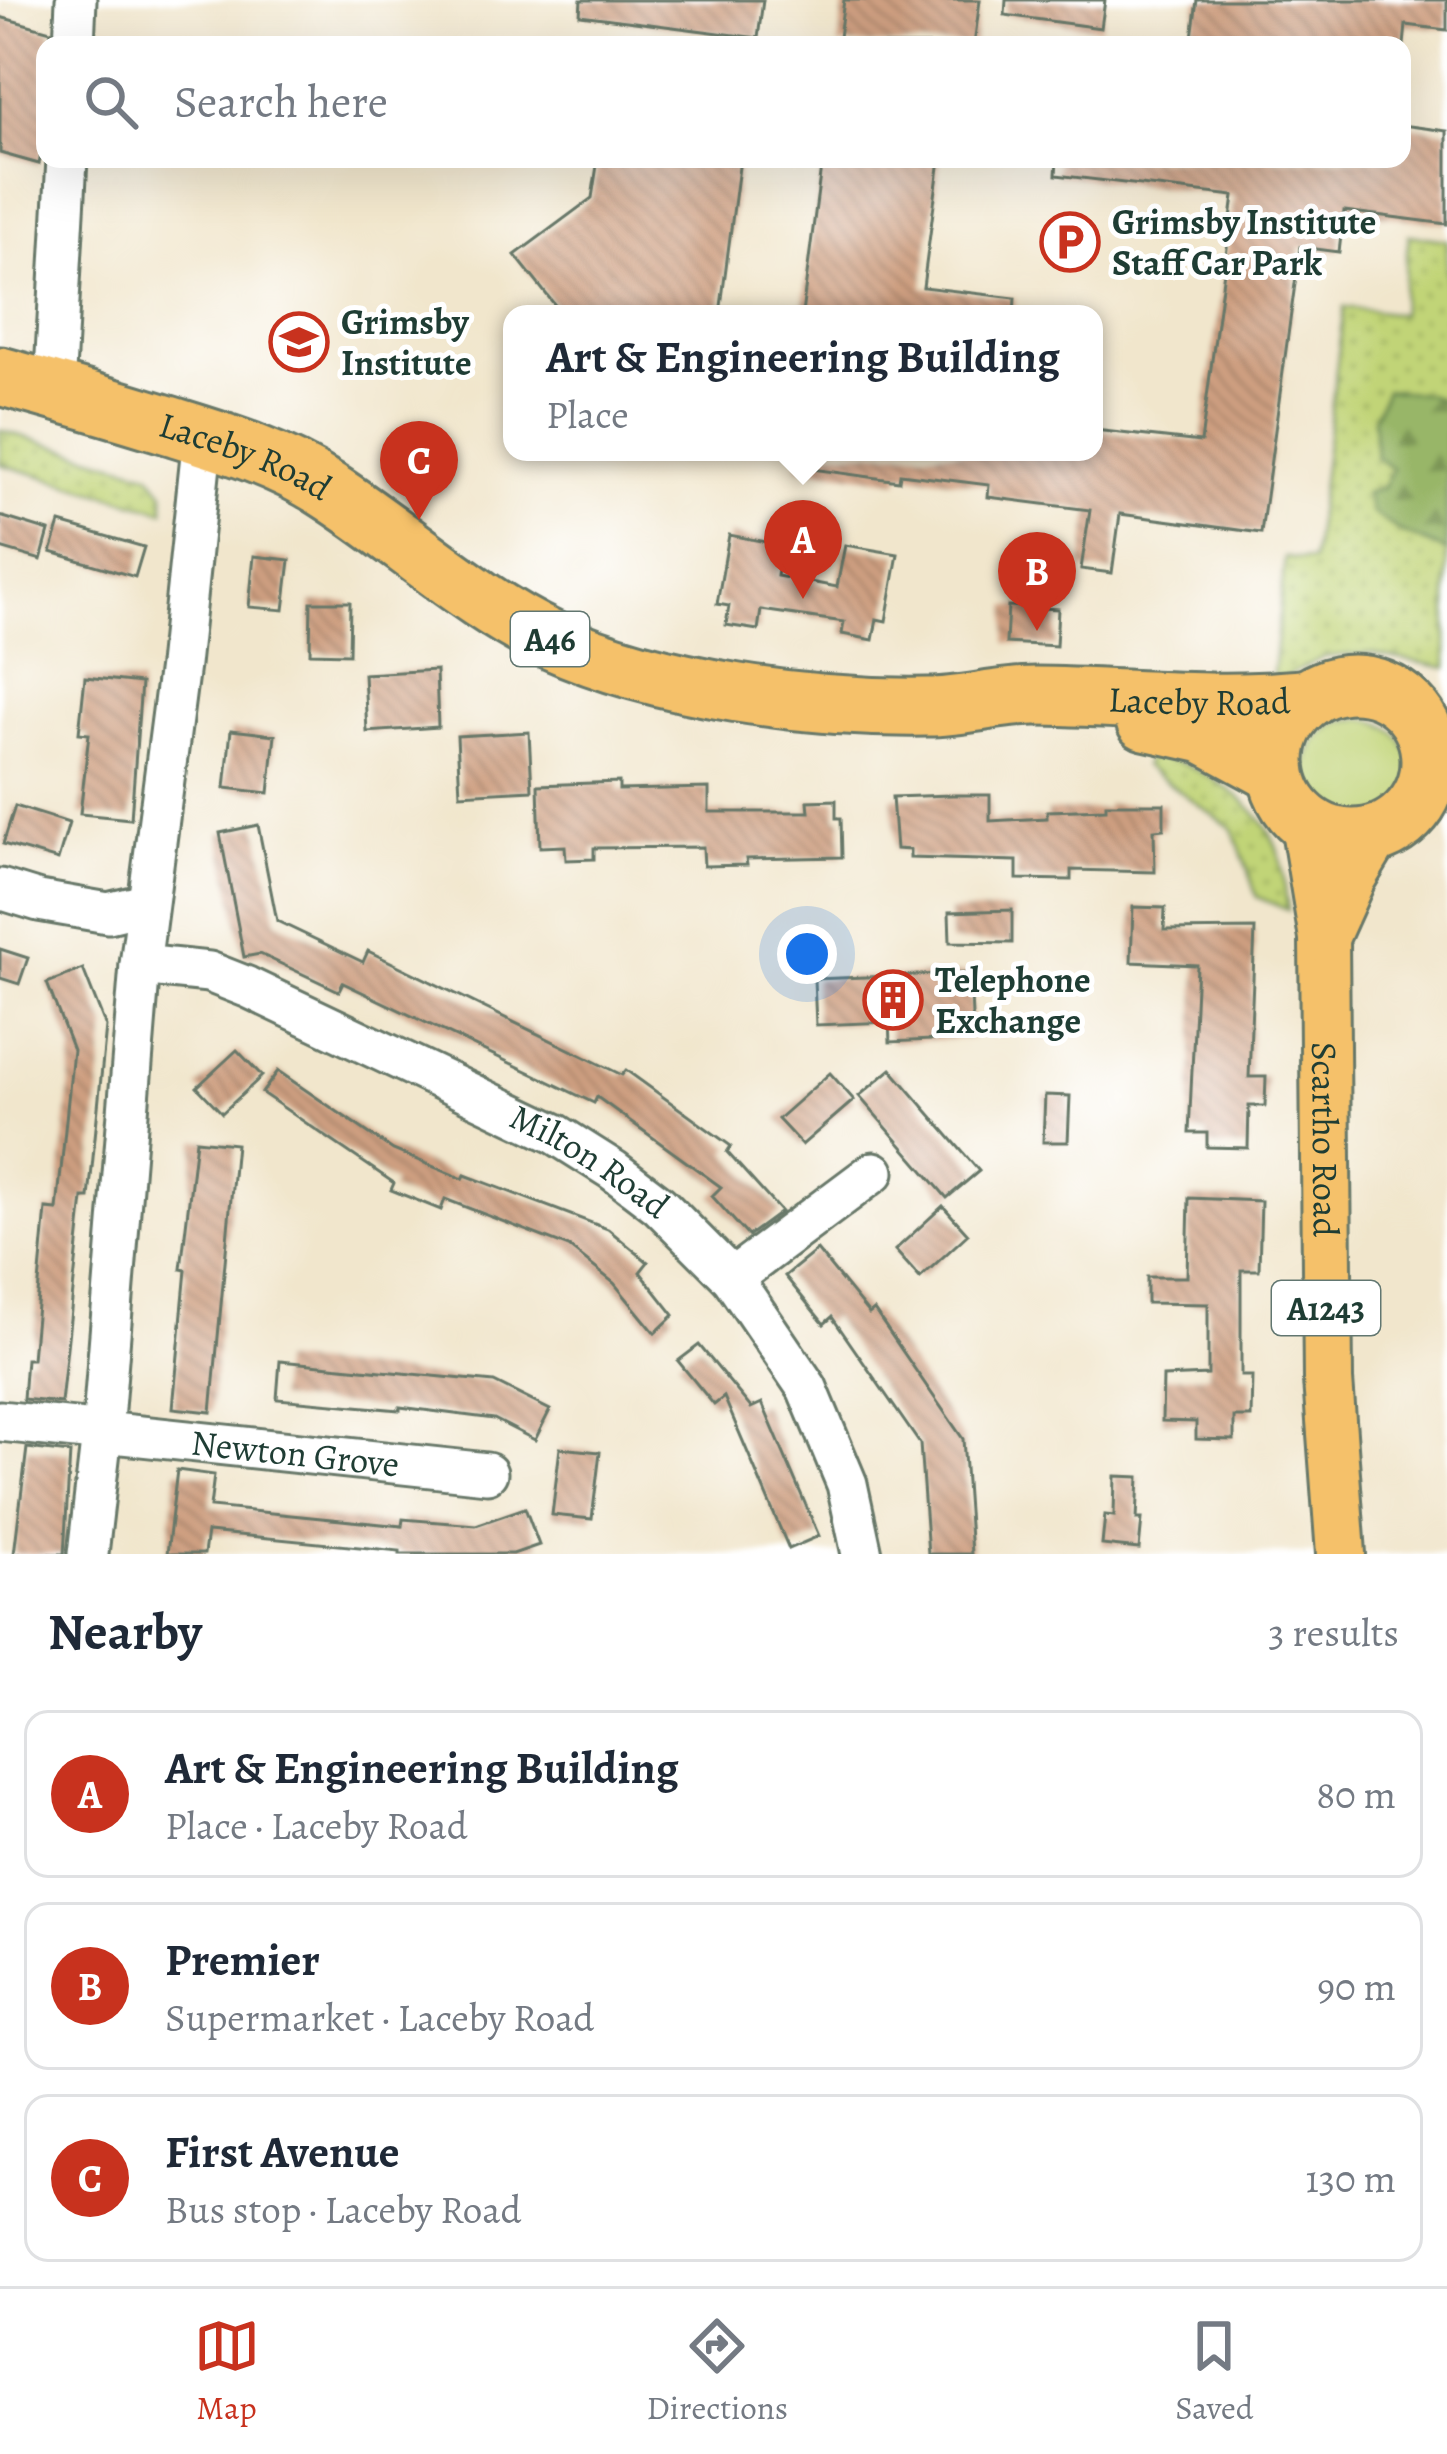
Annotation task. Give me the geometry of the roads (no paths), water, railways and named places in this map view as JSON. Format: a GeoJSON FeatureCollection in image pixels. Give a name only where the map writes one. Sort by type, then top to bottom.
{"type":"FeatureCollection","features":[{"type":"Feature","properties":{"kind":"highway","name":"Laceby Road"},"geometry":{"type":"LineString","coordinates":[[0,376],[272,460],[327,489],[516,622],[557,643],[629,667],[745,693],[860,706],[944,707],[1009,721],[1150,721],[1204,734],[1276,773]]}},
{"type":"Feature","properties":{"kind":"highway","name":"A46"},"geometry":{"type":"LineString","coordinates":[[1309,698],[1345,684],[1421,699],[1416,716],[1430,755],[1427,782],[1410,821]]}},
{"type":"Feature","properties":{"kind":"highway","name":"Laceby Road"},"geometry":{"type":"LineString","coordinates":[[944,707],[997,696],[1239,704],[1309,698]]}},
{"type":"Feature","properties":{"kind":"highway"},"geometry":{"type":"LineString","coordinates":[[1309,698],[1285,723],[1279,739],[1276,773],[1286,801],[1305,823],[1340,838],[1410,821]]}},
{"type":"Feature","properties":{"kind":"main road","name":"Scartho Road"},"geometry":{"type":"LineString","coordinates":[[1324,938],[1351,878],[1410,821]]}},
{"type":"Feature","properties":{"kind":"main road","name":"Scartho Road"},"geometry":{"type":"LineString","coordinates":[[1305,823],[1324,938],[1328,1380],[1341,1554]]}},
{"type":"Feature","properties":{"kind":"street"},"geometry":{"type":"LineString","coordinates":[[74,36],[76,0]]}},
{"type":"Feature","properties":{"kind":"street"},"geometry":{"type":"LineString","coordinates":[[54,390],[66,168]]}},
{"type":"Feature","properties":{"kind":"street"},"geometry":{"type":"LineString","coordinates":[[88,1554],[146,904],[179,665],[203,436]]}},
{"type":"Feature","properties":{"kind":"street"},"geometry":{"type":"LineString","coordinates":[[0,889],[108,913],[146,904]]}},
{"type":"Feature","properties":{"kind":"street","name":"Milton Road"},"geometry":{"type":"LineString","coordinates":[[140,965],[208,972],[556,1134],[659,1205],[732,1278],[806,1388],[847,1484],[862,1554]]}},
{"type":"Feature","properties":{"kind":"street"},"geometry":{"type":"LineString","coordinates":[[732,1278],[874,1172]]}},
{"type":"Feature","properties":{"kind":"street","name":"Newton Grove"},"geometry":{"type":"LineString","coordinates":[[0,1421],[487,1474]]}},
{"type":"Feature","properties":{"kind":"place","name":"Grimsby Institute Staff Car Park"},"geometry":{"type":"Point","coordinates":[1070,242]}},
{"type":"Feature","properties":{"kind":"place","name":"Grimsby Institute"},"geometry":{"type":"Point","coordinates":[299,342]}},
{"type":"Feature","properties":{"kind":"place","name":"First Avenue"},"geometry":{"type":"Point","coordinates":[419,520]}},
{"type":"Feature","properties":{"kind":"place","name":"Art & Engineering Building"},"geometry":{"type":"Point","coordinates":[803,599]}},
{"type":"Feature","properties":{"kind":"place","name":"Premier"},"geometry":{"type":"Point","coordinates":[1037,631]}},
{"type":"Feature","properties":{"kind":"place","name":"Telephone Exchange"},"geometry":{"type":"Point","coordinates":[893,1000]}}]}
